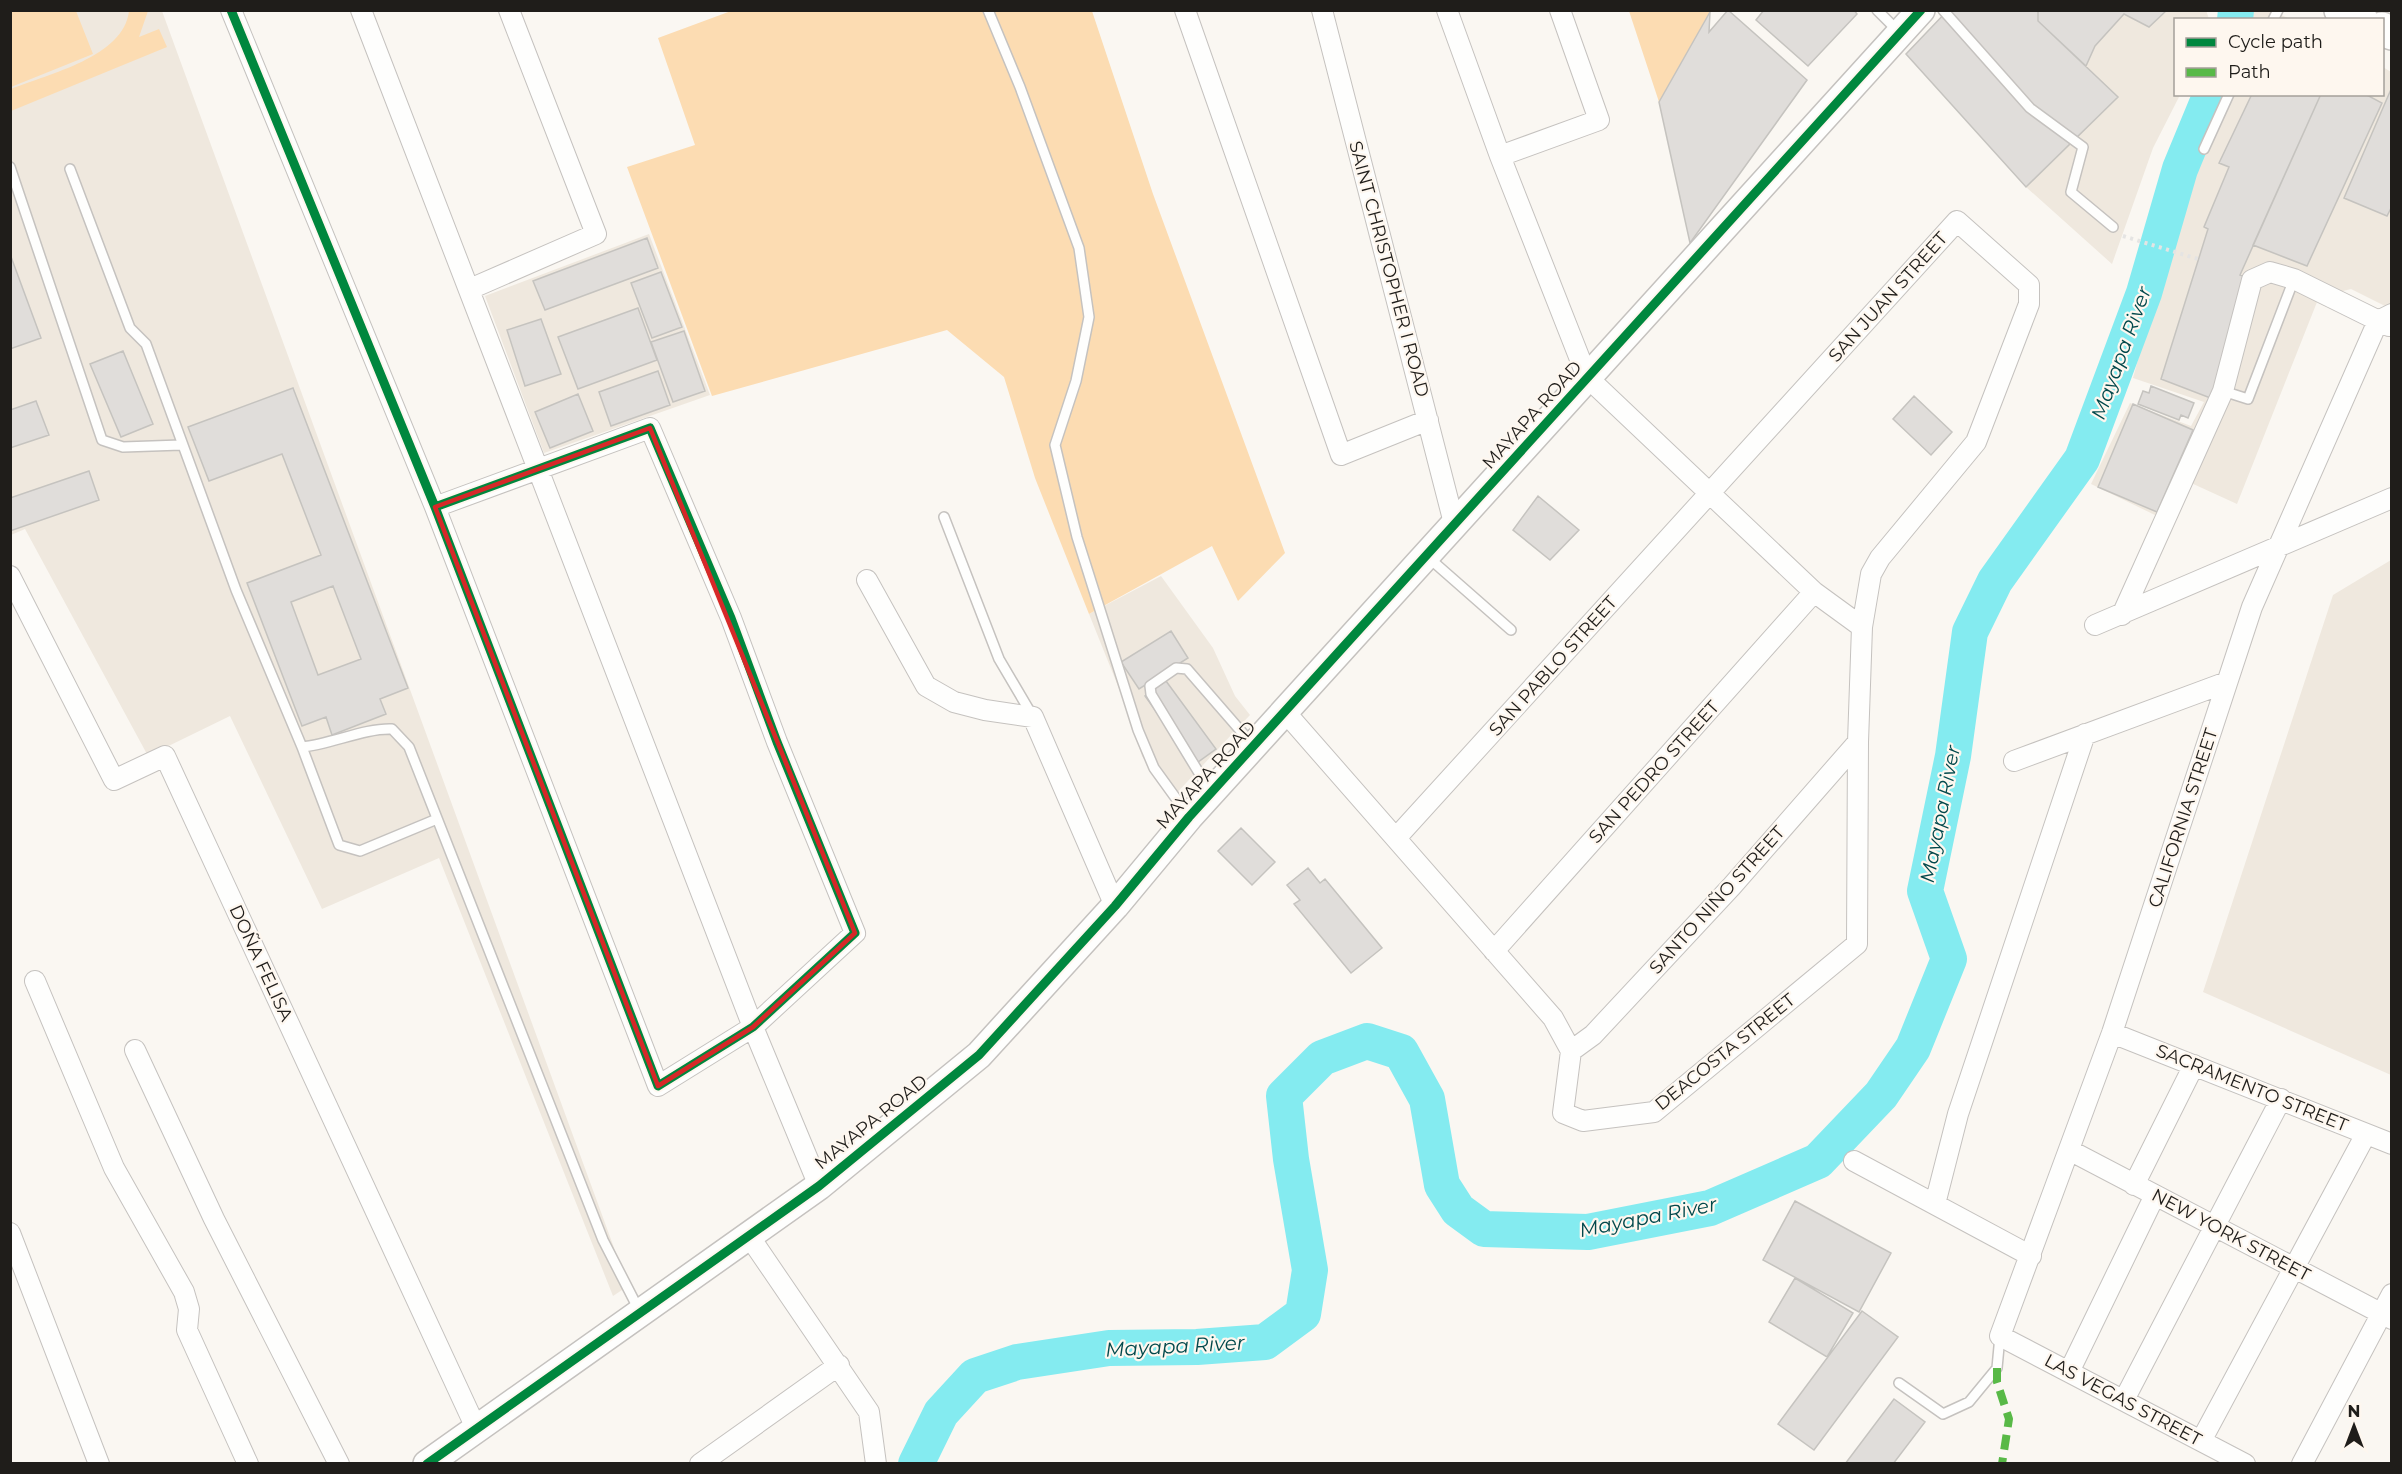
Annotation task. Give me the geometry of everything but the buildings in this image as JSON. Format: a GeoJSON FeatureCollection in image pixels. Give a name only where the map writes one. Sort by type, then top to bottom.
{"type":"FeatureCollection","features":[{"type":"Feature","properties":{"kind":"main road","name":"MAYAPA ROAD"},"geometry":{"type":"LineString","coordinates":[[427,1464],[819,1186],[979,1054],[1115,906],[1189,817],[1455,527],[1587,377],[1921,10]]}},
{"type":"Feature","properties":{"kind":"street"},"geometry":{"type":"LineString","coordinates":[[231,10],[435,507],[658,1086],[753,1027],[855,933],[777,742],[731,618],[650,428],[435,507]]}},
{"type":"Feature","properties":{"kind":"street"},"geometry":{"type":"LineString","coordinates":[[361,10],[753,1027],[819,1186]]}},
{"type":"Feature","properties":{"kind":"street"},"geometry":{"type":"LineString","coordinates":[[470,289],[596,234],[509,10]]}},
{"type":"Feature","properties":{"kind":"street"},"geometry":{"type":"LineString","coordinates":[[1185,10],[1341,454],[1428,420]]}},
{"type":"Feature","properties":{"kind":"street","name":"SAINT CHRISTOPHER I ROAD"},"geometry":{"type":"LineString","coordinates":[[1322,10],[1428,420],[1441,482],[1455,527]]}},
{"type":"Feature","properties":{"kind":"street"},"geometry":{"type":"LineString","coordinates":[[1447,10],[1500,156],[1587,377],[1814,592],[1862,627]]}},
{"type":"Feature","properties":{"kind":"street"},"geometry":{"type":"LineString","coordinates":[[1500,156],[1599,120],[1560,10]]}},
{"type":"Feature","properties":{"kind":"street","name":"SAN JUAN STREET"},"geometry":{"type":"LineString","coordinates":[[1709,494],[1957,221],[2029,285],[2029,304],[1976,442],[1880,558],[1871,574],[1862,627]]}},
{"type":"Feature","properties":{"kind":"street"},"geometry":{"type":"LineString","coordinates":[[2122,615],[2223,391],[2252,280],[2270,272],[2294,279],[2387,321]]}},
{"type":"Feature","properties":{"kind":"street","name":"CALIFORNIA STREET"},"geometry":{"type":"LineString","coordinates":[[2000,1336],[2071,1151],[2252,607],[2387,321]]}},
{"type":"Feature","properties":{"kind":"street","name":"SAN PABLO STREET"},"geometry":{"type":"LineString","coordinates":[[1396,838],[1709,494]]}},
{"type":"Feature","properties":{"kind":"street"},"geometry":{"type":"LineString","coordinates":[[2095,625],[2391,498]]}},
{"type":"Feature","properties":{"kind":"street","name":"DOÑA FELISA"},"geometry":{"type":"LineString","coordinates":[[10,576],[114,780],[165,756],[476,1428]]}},
{"type":"Feature","properties":{"kind":"street"},"geometry":{"type":"LineString","coordinates":[[867,580],[926,686],[954,702],[985,710],[1033,717],[1115,906]]}},
{"type":"Feature","properties":{"kind":"street","name":"SAN PEDRO STREET"},"geometry":{"type":"LineString","coordinates":[[1494,951],[1814,592]]}},
{"type":"Feature","properties":{"kind":"street","name":"DEACOSTA STREET"},"geometry":{"type":"LineString","coordinates":[[1571,1051],[1563,1113],[1583,1121],[1654,1112],[1857,944],[1858,742],[1862,627]]}},
{"type":"Feature","properties":{"kind":"street"},"geometry":{"type":"LineString","coordinates":[[2014,761],[2227,682]]}},
{"type":"Feature","properties":{"kind":"street"},"geometry":{"type":"LineString","coordinates":[[1286,713],[1553,1018],[1571,1051]]}},
{"type":"Feature","properties":{"kind":"street"},"geometry":{"type":"LineString","coordinates":[[1935,1204],[1958,1114],[2085,734]]}},
{"type":"Feature","properties":{"kind":"street","name":"SANTO NIÑO STREET"},"geometry":{"type":"LineString","coordinates":[[1571,1051],[1593,1035],[1632,994],[1732,886],[1858,742]]}},
{"type":"Feature","properties":{"kind":"street"},"geometry":{"type":"LineString","coordinates":[[35,981],[114,1168],[184,1292],[189,1309],[187,1330],[248,1464]]}},
{"type":"Feature","properties":{"kind":"street","name":"SACRAMENTO STREET"},"geometry":{"type":"LineString","coordinates":[[2112,1032],[2391,1144]]}},
{"type":"Feature","properties":{"kind":"street"},"geometry":{"type":"LineString","coordinates":[[135,1050],[214,1219],[339,1464]]}},
{"type":"Feature","properties":{"kind":"street"},"geometry":{"type":"LineString","coordinates":[[2134,1185],[2194,1065]]}},
{"type":"Feature","properties":{"kind":"street"},"geometry":{"type":"LineString","coordinates":[[2124,1400],[2281,1100]]}},
{"type":"Feature","properties":{"kind":"street"},"geometry":{"type":"LineString","coordinates":[[2201,1441],[2366,1134]]}},
{"type":"Feature","properties":{"kind":"street","name":"NEW YORK STREET"},"geometry":{"type":"LineString","coordinates":[[2071,1151],[2386,1317]]}},
{"type":"Feature","properties":{"kind":"street"},"geometry":{"type":"LineString","coordinates":[[1854,1161],[2031,1256]]}},
{"type":"Feature","properties":{"kind":"street"},"geometry":{"type":"LineString","coordinates":[[2069,1372],[2155,1195]]}},
{"type":"Feature","properties":{"kind":"street"},"geometry":{"type":"LineString","coordinates":[[10,1233],[99,1464]]}},
{"type":"Feature","properties":{"kind":"street"},"geometry":{"type":"LineString","coordinates":[[749,1236],[869,1412],[876,1464]]}},
{"type":"Feature","properties":{"kind":"street"},"geometry":{"type":"LineString","coordinates":[[2302,1464],[2386,1317],[2391,1294]]}},
{"type":"Feature","properties":{"kind":"street","name":"LAS VEGAS STREET"},"geometry":{"type":"LineString","coordinates":[[2000,1336],[2245,1464]]}},
{"type":"Feature","properties":{"kind":"street"},"geometry":{"type":"LineString","coordinates":[[700,1464],[839,1365]]}},
{"type":"Feature","properties":{"kind":"lane"},"geometry":{"type":"LineString","coordinates":[[988,10],[1020,87],[1079,248],[1089,317],[1076,381],[1055,445],[1065,491],[1138,730],[1154,768],[1189,817]]}},
{"type":"Feature","properties":{"kind":"lane"},"geometry":{"type":"LineString","coordinates":[[1877,10],[1900,33]]}},
{"type":"Feature","properties":{"kind":"lane"},"geometry":{"type":"LineString","coordinates":[[1944,10],[2030,108],[2083,147],[2071,192],[2113,226]]}},
{"type":"Feature","properties":{"kind":"lane"},"geometry":{"type":"LineString","coordinates":[[2204,149],[2228,96]]}},
{"type":"Feature","properties":{"kind":"lane"},"geometry":{"type":"LineString","coordinates":[[10,167],[102,440],[123,447],[181,445]]}},
{"type":"Feature","properties":{"kind":"lane"},"geometry":{"type":"LineString","coordinates":[[70,169],[130,328],[146,344],[181,445],[236,590],[302,747],[339,844],[360,851],[437,819]]}},
{"type":"Feature","properties":{"kind":"lane"},"geometry":{"type":"LineString","coordinates":[[2223,391],[2248,399],[2294,279]]}},
{"type":"Feature","properties":{"kind":"lane"},"geometry":{"type":"LineString","coordinates":[[944,518],[999,659],[1033,717]]}},
{"type":"Feature","properties":{"kind":"lane"},"geometry":{"type":"LineString","coordinates":[[1428,556],[1511,630]]}},
{"type":"Feature","properties":{"kind":"lane"},"geometry":{"type":"LineString","coordinates":[[1211,793],[1151,694],[1150,686],[1176,668],[1187,669],[1254,746]]}},
{"type":"Feature","properties":{"kind":"lane"},"geometry":{"type":"LineString","coordinates":[[302,747],[329,744],[378,729],[392,729],[409,747],[603,1240],[640,1312]]}},
{"type":"Feature","properties":{"kind":"lane"},"geometry":{"type":"LineString","coordinates":[[1899,1383],[1943,1414],[1969,1402],[1997,1368],[2000,1336]]}},
{"type":"Feature","properties":{"kind":"path"},"geometry":{"type":"LineString","coordinates":[[2113,226],[2115,234],[2198,259]]}},
{"type":"Feature","properties":{"kind":"highlighted area"},"geometry":{"type":"Polygon","coordinates":[[[650,428],[855,933],[753,1027],[658,1086],[435,507],[650,428]]]}},
{"type":"Feature","properties":{"kind":"shaded area"},"geometry":{"type":"Polygon","coordinates":[[[11,10],[76,11],[93,54],[11,87],[11,10]]]}},
{"type":"Feature","properties":{"kind":"shaded area"},"geometry":{"type":"Polygon","coordinates":[[[2206,10],[2209,18],[2174,18],[2174,96],[2179,96],[2153,148],[2112,264],[2026,187],[1906,54],[1948,11],[2038,11],[2039,21],[2086,66],[2095,46],[2124,14],[2149,27],[2167,11],[2206,10]]]}},
{"type":"Feature","properties":{"kind":"shaded area"},"geometry":{"type":"Polygon","coordinates":[[[2253,10],[2272,11],[2288,18],[2250,18],[2253,10]]]}},
{"type":"Feature","properties":{"kind":"shaded area"},"geometry":{"type":"Polygon","coordinates":[[[11,11],[162,11],[628,1286],[613,1296],[439,858],[322,909],[230,716],[148,756],[25,529],[11,535],[11,11]]]}},
{"type":"Feature","properties":{"kind":"shaded area"},"geometry":{"type":"Polygon","coordinates":[[[129,11],[148,11],[139,37],[159,29],[167,47],[11,111],[11,89],[63,70],[99,52],[114,40],[124,27],[129,11]]]}},
{"type":"Feature","properties":{"kind":"shaded area"},"geometry":{"type":"Polygon","coordinates":[[[731,11],[1092,11],[1153,194],[1285,553],[1238,601],[1212,546],[1089,614],[1035,478],[1004,377],[947,330],[712,396],[627,167],[695,145],[658,38],[731,11]]]}},
{"type":"Feature","properties":{"kind":"shaded area"},"geometry":{"type":"Polygon","coordinates":[[[1629,11],[1711,11],[1659,102],[1629,11]]]}},
{"type":"Feature","properties":{"kind":"shaded area"},"geometry":{"type":"Polygon","coordinates":[[[2384,68],[2391,72],[2391,309],[2351,289],[2319,297],[2237,504],[2178,477],[2157,516],[2091,484],[2130,403],[2191,426],[2204,402],[2133,378],[2194,153],[2218,96],[2384,96],[2384,68]]]}},
{"type":"Feature","properties":{"kind":"shaded area"},"geometry":{"type":"Polygon","coordinates":[[[649,234],[710,395],[544,453],[485,296],[649,234]]]}},
{"type":"Feature","properties":{"kind":"shaded area"},"geometry":{"type":"Polygon","coordinates":[[[2391,560],[2391,1075],[2203,992],[2333,595],[2391,560]]]}},
{"type":"Feature","properties":{"kind":"shaded area"},"geometry":{"type":"Polygon","coordinates":[[[1161,576],[1213,648],[1235,696],[1250,715],[1171,799],[1142,756],[1124,701],[1089,614],[1161,576]]]}},
{"type":"Feature","properties":{"kind":"waterway","name":"Mayapa River"},"geometry":{"type":"LineString","coordinates":[[2235,18],[2236,10]]}},
{"type":"Feature","properties":{"kind":"waterway","name":"Mayapa River"},"geometry":{"type":"LineString","coordinates":[[916,1464],[941,1413],[975,1376],[1017,1362],[1109,1348],[1197,1347],[1265,1342],[1303,1314],[1310,1270],[1291,1159],[1284,1096],[1322,1058],[1367,1041],[1401,1052],[1427,1099],[1442,1185],[1458,1210],[1484,1229],[1588,1232],[1710,1208],[1818,1161],[1881,1095],[1913,1048],[1949,959],[1925,891],[1953,756],[1970,632],[1995,581],[2082,459],[2144,293],[2180,169],[2210,96]]}},
{"type":"Feature","properties":{"kind":"marked path"},"geometry":{"type":"LineString","coordinates":[[1997,1368],[1997,1382],[2009,1419],[2002,1464]]}},
{"type":"Feature","properties":{"kind":"cycle path"},"geometry":{"type":"LineString","coordinates":[[231,10],[435,507],[658,1086],[753,1027],[855,933],[777,742],[731,618],[650,428],[435,507]]}},
{"type":"Feature","properties":{"kind":"cycle path"},"geometry":{"type":"LineString","coordinates":[[427,1464],[819,1186],[979,1055],[1115,906],[1189,817],[1921,10]]}}]}
